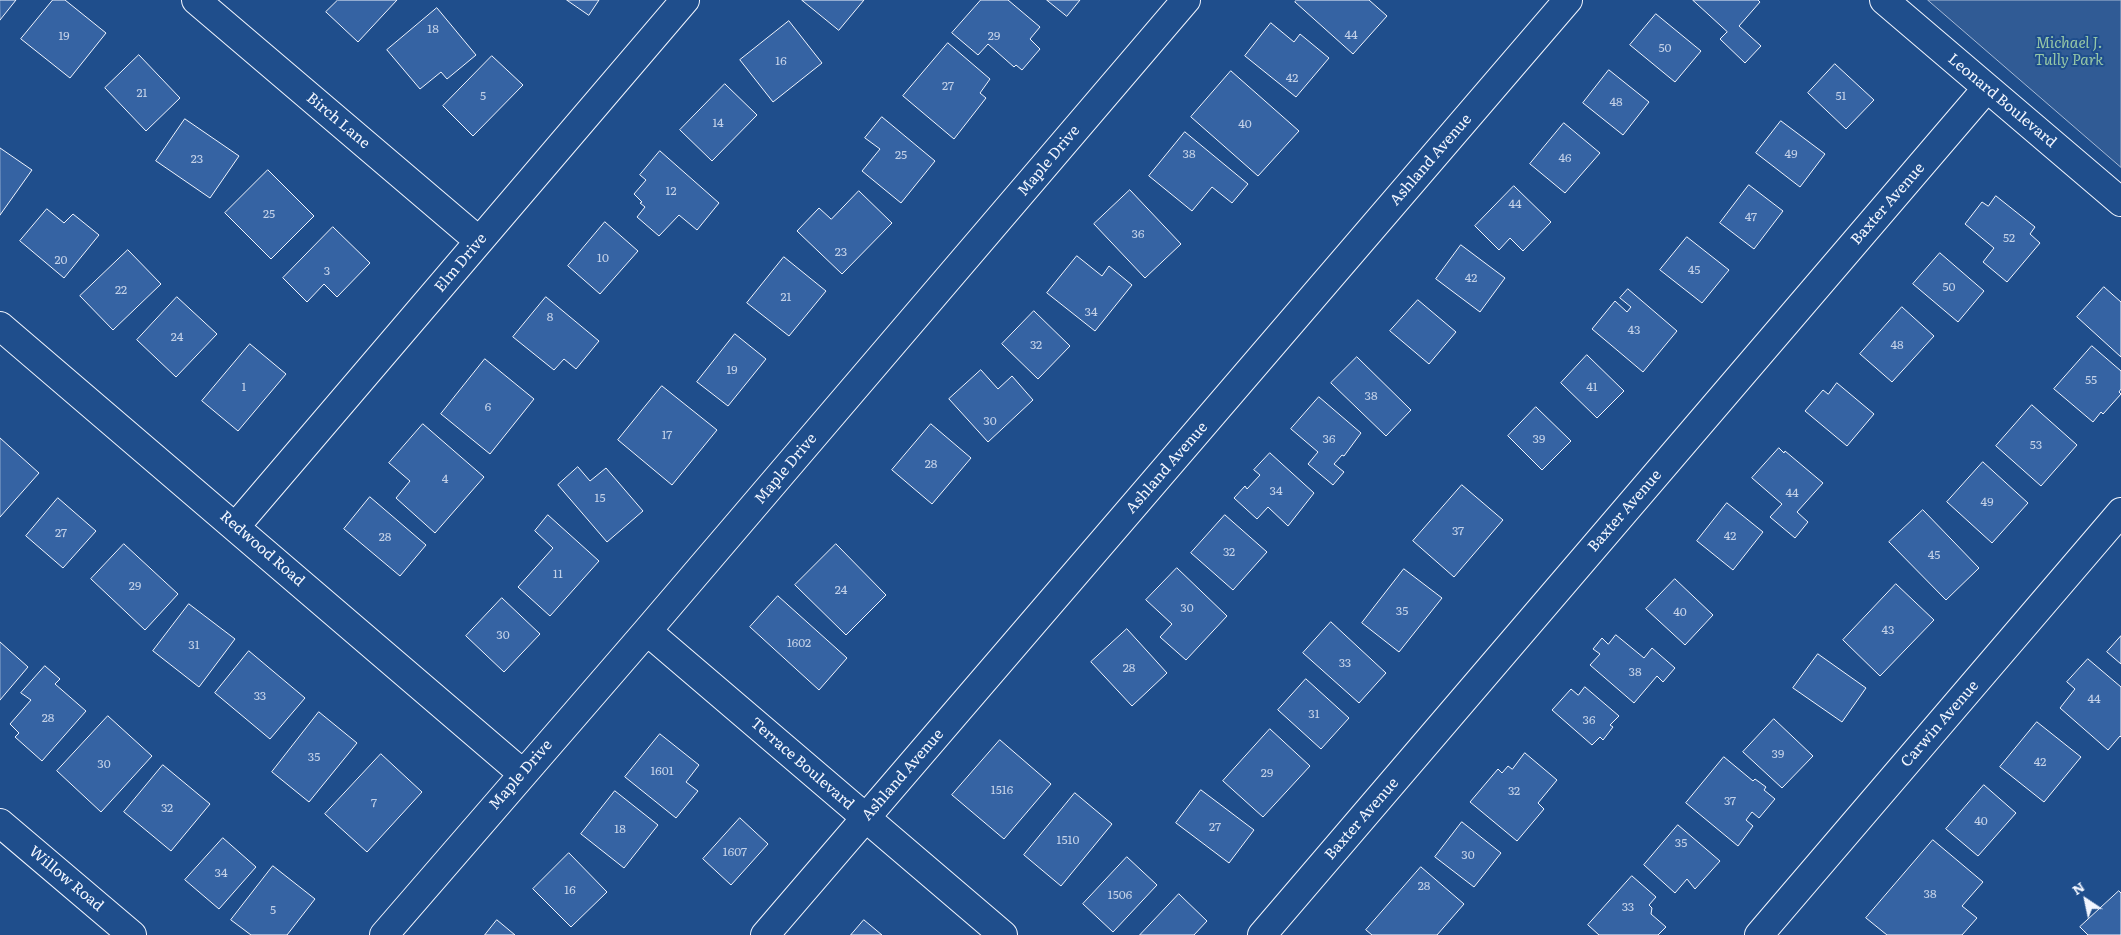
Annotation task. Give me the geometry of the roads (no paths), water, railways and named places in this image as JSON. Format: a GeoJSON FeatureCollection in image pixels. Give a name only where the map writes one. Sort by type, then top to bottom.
{"type":"FeatureCollection","features":[{"type":"Feature","properties":{"kind":"street","name":"Birch Lane"},"geometry":{"type":"LineString","coordinates":[[196,0],[479,241]]}},
{"type":"Feature","properties":{"kind":"street","name":"Elm Drive"},"geometry":{"type":"LineString","coordinates":[[236,526],[685,0]]}},
{"type":"Feature","properties":{"kind":"street","name":"Maple Drive"},"geometry":{"type":"LineString","coordinates":[[384,935],[522,773],[648,631],[1186,0]]}},
{"type":"Feature","properties":{"kind":"street","name":"Ashland Avenue"},"geometry":{"type":"LineString","coordinates":[[765,935],[1568,0]]}},
{"type":"Feature","properties":{"kind":"street","name":"Leonard Boulevard"},"geometry":{"type":"LineString","coordinates":[[1884,0],[2121,202]]}},
{"type":"Feature","properties":{"kind":"street","name":"Baxter Avenue"},"geometry":{"type":"LineString","coordinates":[[1262,935],[1987,88]]}},
{"type":"Feature","properties":{"kind":"street","name":"Redwood Road"},"geometry":{"type":"LineString","coordinates":[[0,326],[236,526],[522,773]]}},
{"type":"Feature","properties":{"kind":"street","name":"Carwin Avenue"},"geometry":{"type":"LineString","coordinates":[[1759,935],[2121,512]]}},
{"type":"Feature","properties":{"kind":"street","name":"Terrace Boulevard"},"geometry":{"type":"LineString","coordinates":[[648,631],[1003,935]]}},
{"type":"Feature","properties":{"kind":"street","name":"Willow Road"},"geometry":{"type":"LineString","coordinates":[[0,823],[132,935]]}},
{"type":"Feature","properties":{"kind":"park label","name":"Michael J. Tully Park"},"geometry":{"type":"Point","coordinates":[2069,52]}}]}
